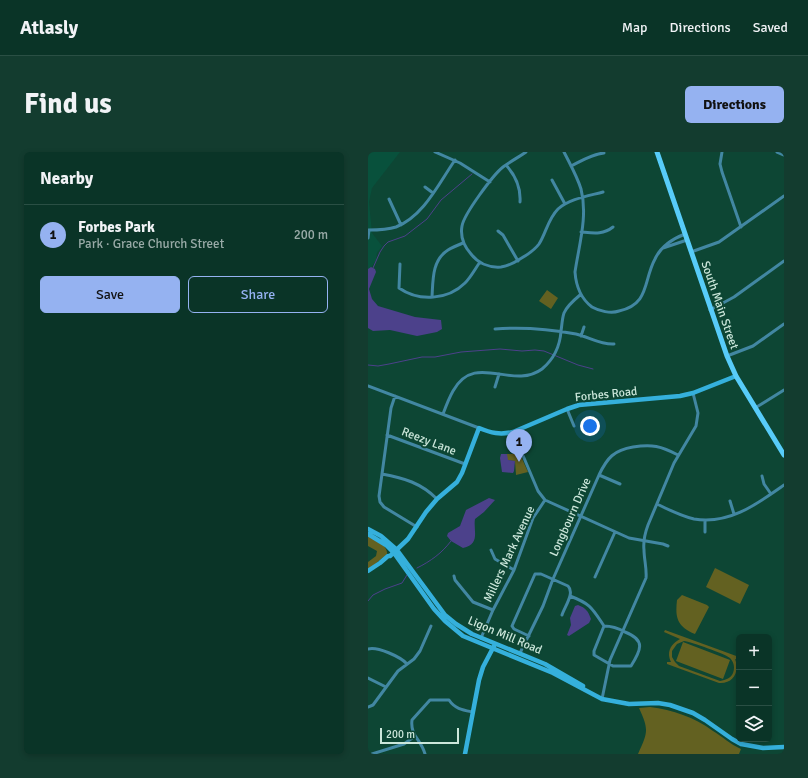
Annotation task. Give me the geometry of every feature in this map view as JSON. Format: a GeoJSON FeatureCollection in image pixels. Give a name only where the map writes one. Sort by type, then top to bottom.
{"type":"FeatureCollection","features":[{"type":"Feature","properties":{"kind":"main road","name":"South Main Street"},"geometry":{"type":"LineString","coordinates":[[657,152],[727,356],[736,376],[784,455]]}},
{"type":"Feature","properties":{"kind":"main road","name":"Forbes Road"},"geometry":{"type":"LineString","coordinates":[[479,428],[498,434],[514,432],[579,405],[667,397],[692,393],[736,376]]}},
{"type":"Feature","properties":{"kind":"main road"},"geometry":{"type":"LineString","coordinates":[[368,571],[394,552],[408,539],[426,512],[437,499],[457,482],[479,428]]}},
{"type":"Feature","properties":{"kind":"main road","name":"Ligon Mill Road"},"geometry":{"type":"LineString","coordinates":[[368,529],[381,536],[445,615],[461,628],[494,646],[553,673],[602,699],[629,704],[658,703],[670,705],[693,713],[741,744],[763,748],[784,747]]}},
{"type":"Feature","properties":{"kind":"main road","name":"Ligon Mill Road"},"geometry":{"type":"LineString","coordinates":[[368,534],[386,545],[394,552],[434,609],[445,621],[463,636],[520,653],[555,668],[595,696]]}},
{"type":"Feature","properties":{"kind":"main road"},"geometry":{"type":"LineString","coordinates":[[368,574],[390,558],[394,552]]}},
{"type":"Feature","properties":{"kind":"main road"},"geometry":{"type":"LineString","coordinates":[[465,754],[479,680],[483,667],[494,646]]}},
{"type":"Feature","properties":{"kind":"street"},"geometry":{"type":"LineString","coordinates":[[435,152],[455,160],[490,182]]}},
{"type":"Feature","properties":{"kind":"street"},"geometry":{"type":"LineString","coordinates":[[526,152],[500,170],[470,207],[464,218],[462,227],[463,243],[473,257],[480,262],[499,267],[512,264],[536,248],[540,243],[553,215],[565,204],[603,192]]}},
{"type":"Feature","properties":{"kind":"street"},"geometry":{"type":"LineString","coordinates":[[564,152],[581,188],[584,214],[575,272],[576,281],[580,295],[592,306],[599,310],[615,312],[632,307],[644,291],[654,259],[671,240],[685,234]]}},
{"type":"Feature","properties":{"kind":"street"},"geometry":{"type":"LineString","coordinates":[[586,152],[588,157]]}},
{"type":"Feature","properties":{"kind":"street"},"geometry":{"type":"LineString","coordinates":[[722,152],[720,164],[722,172],[741,226]]}},
{"type":"Feature","properties":{"kind":"street"},"geometry":{"type":"LineString","coordinates":[[777,152],[784,155]]}},
{"type":"Feature","properties":{"kind":"street"},"geometry":{"type":"LineString","coordinates":[[571,166],[588,157],[604,153]]}},
{"type":"Feature","properties":{"kind":"street"},"geometry":{"type":"LineString","coordinates":[[368,238],[368,230],[391,228],[401,224],[420,210],[455,160]]}},
{"type":"Feature","properties":{"kind":"street"},"geometry":{"type":"LineString","coordinates":[[506,165],[519,184],[520,202]]}},
{"type":"Feature","properties":{"kind":"street"},"geometry":{"type":"LineString","coordinates":[[552,180],[565,204]]}},
{"type":"Feature","properties":{"kind":"street"},"geometry":{"type":"LineString","coordinates":[[425,187],[433,193]]}},
{"type":"Feature","properties":{"kind":"street"},"geometry":{"type":"LineString","coordinates":[[691,252],[712,246],[784,196]]}},
{"type":"Feature","properties":{"kind":"street"},"geometry":{"type":"LineString","coordinates":[[389,199],[401,224]]}},
{"type":"Feature","properties":{"kind":"street"},"geometry":{"type":"LineString","coordinates":[[581,232],[601,233],[607,232],[612,227]]}},
{"type":"Feature","properties":{"kind":"street"},"geometry":{"type":"LineString","coordinates":[[498,231],[503,236],[518,260]]}},
{"type":"Feature","properties":{"kind":"street"},"geometry":{"type":"LineString","coordinates":[[663,248],[687,240]]}},
{"type":"Feature","properties":{"kind":"street"},"geometry":{"type":"LineString","coordinates":[[432,297],[433,273],[437,264],[447,251],[463,243]]}},
{"type":"Feature","properties":{"kind":"street"},"geometry":{"type":"LineString","coordinates":[[710,310],[734,298],[784,261]]}},
{"type":"Feature","properties":{"kind":"street"},"geometry":{"type":"LineString","coordinates":[[400,264],[399,288],[419,297],[432,297],[445,295],[461,286],[469,279],[480,262]]}},
{"type":"Feature","properties":{"kind":"street"},"geometry":{"type":"LineString","coordinates":[[444,414],[453,392],[458,384],[466,377],[482,372],[514,377],[532,374],[542,369],[554,354],[559,344],[564,312],[580,295]]}},
{"type":"Feature","properties":{"kind":"street"},"geometry":{"type":"LineString","coordinates":[[727,356],[753,346],[784,324]]}},
{"type":"Feature","properties":{"kind":"street"},"geometry":{"type":"LineString","coordinates":[[581,336],[584,327]]}},
{"type":"Feature","properties":{"kind":"street"},"geometry":{"type":"LineString","coordinates":[[495,329],[528,328],[561,332],[581,336],[608,345],[614,344]]}},
{"type":"Feature","properties":{"kind":"street"},"geometry":{"type":"LineString","coordinates":[[495,387],[500,374]]}},
{"type":"Feature","properties":{"kind":"street","name":"Forbes Road"},"geometry":{"type":"LineString","coordinates":[[368,386],[479,428]]}},
{"type":"Feature","properties":{"kind":"street"},"geometry":{"type":"LineString","coordinates":[[755,409],[784,390]]}},
{"type":"Feature","properties":{"kind":"street"},"geometry":{"type":"LineString","coordinates":[[602,699],[610,664],[646,578],[645,533],[678,455],[696,426],[698,414],[692,393]]}},
{"type":"Feature","properties":{"kind":"street"},"geometry":{"type":"LineString","coordinates":[[395,396],[391,408],[387,435],[379,496],[380,502],[384,507],[417,527]]}},
{"type":"Feature","properties":{"kind":"street"},"geometry":{"type":"LineString","coordinates":[[567,409],[574,426]]}},
{"type":"Feature","properties":{"kind":"street"},"geometry":{"type":"LineString","coordinates":[[514,432],[538,491],[545,500],[629,538],[668,546]]}},
{"type":"Feature","properties":{"kind":"street","name":"Reezy Lane"},"geometry":{"type":"LineString","coordinates":[[387,435],[465,464]]}},
{"type":"Feature","properties":{"kind":"street","name":"Longbourn Drive"},"geometry":{"type":"LineString","coordinates":[[520,653],[529,636],[599,475],[607,460],[613,454],[624,448],[649,445],[662,447],[678,455]]}},
{"type":"Feature","properties":{"kind":"street"},"geometry":{"type":"LineString","coordinates":[[382,474],[397,477],[422,486],[437,499]]}},
{"type":"Feature","properties":{"kind":"street"},"geometry":{"type":"LineString","coordinates":[[599,475],[620,484]]}},
{"type":"Feature","properties":{"kind":"street"},"geometry":{"type":"LineString","coordinates":[[762,476],[764,484],[771,494]]}},
{"type":"Feature","properties":{"kind":"street"},"geometry":{"type":"LineString","coordinates":[[656,504],[686,517],[705,520],[726,517],[750,508],[784,485]]}},
{"type":"Feature","properties":{"kind":"street","name":"Millers Mark Avenue"},"geometry":{"type":"LineString","coordinates":[[481,638],[493,610],[514,570],[533,518],[545,500]]}},
{"type":"Feature","properties":{"kind":"street"},"geometry":{"type":"LineString","coordinates":[[730,501],[734,514]]}},
{"type":"Feature","properties":{"kind":"street"},"geometry":{"type":"LineString","coordinates":[[705,520],[705,532]]}},
{"type":"Feature","properties":{"kind":"street"},"geometry":{"type":"LineString","coordinates":[[595,577],[615,532]]}},
{"type":"Feature","properties":{"kind":"street"},"geometry":{"type":"LineString","coordinates":[[491,550],[495,559],[514,570]]}},
{"type":"Feature","properties":{"kind":"street"},"geometry":{"type":"LineString","coordinates":[[529,636],[514,629],[512,626],[535,574],[540,574],[553,579],[571,588],[570,596],[562,614]]}},
{"type":"Feature","properties":{"kind":"street"},"geometry":{"type":"LineString","coordinates":[[454,576],[455,580],[473,602],[493,610]]}},
{"type":"Feature","properties":{"kind":"street"},"geometry":{"type":"LineString","coordinates":[[570,596],[586,603],[592,608],[604,626]]}},
{"type":"Feature","properties":{"kind":"street"},"geometry":{"type":"LineString","coordinates":[[368,707],[373,705],[398,671],[414,659],[420,651],[431,626]]}},
{"type":"Feature","properties":{"kind":"street"},"geometry":{"type":"LineString","coordinates":[[604,626],[611,626],[636,636],[640,645],[638,653],[631,666],[620,667],[610,664],[594,655],[594,651],[604,626]]}},
{"type":"Feature","properties":{"kind":"street"},"geometry":{"type":"LineString","coordinates":[[368,649],[375,648],[399,658],[407,664]]}},
{"type":"Feature","properties":{"kind":"street"},"geometry":{"type":"LineString","coordinates":[[368,678],[386,687]]}},
{"type":"Feature","properties":{"kind":"street"},"geometry":{"type":"LineString","coordinates":[[426,754],[423,746],[412,730],[412,720],[430,700],[449,700],[457,708],[473,712]]}},
{"type":"Feature","properties":{"kind":"street"},"geometry":{"type":"LineString","coordinates":[[372,754],[404,744],[415,736]]}},
{"type":"Feature","properties":{"kind":"shaded area"},"geometry":{"type":"Polygon","coordinates":[[[368,152],[400,152],[372,188],[369,202],[372,233],[382,246],[370,269],[368,269],[368,152]]]}},
{"type":"Feature","properties":{"kind":"shaded area"},"geometry":{"type":"Polygon","coordinates":[[[371,267],[375,269],[376,272],[369,289],[372,299],[378,306],[415,317],[441,320],[442,329],[437,332],[417,336],[390,330],[373,331],[368,328],[368,269],[371,267]]]}},
{"type":"Feature","properties":{"kind":"shaded area"},"geometry":{"type":"Polygon","coordinates":[[[547,290],[558,298],[551,309],[539,301],[547,290]]]}},
{"type":"Feature","properties":{"kind":"shaded area"},"geometry":{"type":"Polygon","coordinates":[[[515,451],[519,452],[528,472],[516,475],[515,461],[507,460],[507,454],[515,454],[515,451]]]}},
{"type":"Feature","properties":{"kind":"shaded area"},"geometry":{"type":"Polygon","coordinates":[[[501,454],[507,454],[508,460],[515,461],[513,473],[502,472],[500,458],[501,454]]]}},
{"type":"Feature","properties":{"kind":"shaded area"},"geometry":{"type":"Polygon","coordinates":[[[489,498],[495,500],[475,519],[475,536],[472,543],[463,548],[451,541],[447,536],[448,533],[460,526],[466,510],[489,498]]]}},
{"type":"Feature","properties":{"kind":"shaded area"},"geometry":{"type":"Polygon","coordinates":[[[368,535],[383,545],[387,551],[387,554],[368,570],[368,562],[376,556],[377,551],[368,546],[368,535]]]}},
{"type":"Feature","properties":{"kind":"shaded area"},"geometry":{"type":"Polygon","coordinates":[[[715,568],[749,585],[740,604],[706,587],[715,568]]]}},
{"type":"Feature","properties":{"kind":"shaded area"},"geometry":{"type":"Polygon","coordinates":[[[682,595],[709,607],[695,634],[684,628],[678,621],[676,612],[677,600],[682,595]]]}},
{"type":"Feature","properties":{"kind":"shaded area"},"geometry":{"type":"Polygon","coordinates":[[[578,605],[586,610],[591,619],[589,623],[569,636],[567,635],[571,625],[570,618],[575,606],[578,605]]]}},
{"type":"Feature","properties":{"kind":"shaded area"},"geometry":{"type":"Polygon","coordinates":[[[665,630],[736,656],[736,673],[732,679],[728,682],[719,683],[667,664],[667,662],[671,662],[669,655],[670,649],[674,643],[680,639],[664,632],[665,630]],[[684,641],[677,644],[672,651],[672,657],[679,666],[720,681],[732,675],[734,665],[730,658],[701,646],[684,641]]]}},
{"type":"Feature","properties":{"kind":"shaded area"},"geometry":{"type":"Polygon","coordinates":[[[683,642],[730,660],[723,679],[676,661],[683,642]]]}},
{"type":"Feature","properties":{"kind":"shaded area"},"geometry":{"type":"Polygon","coordinates":[[[650,707],[675,712],[691,718],[741,749],[739,754],[638,754],[644,741],[646,731],[646,726],[639,708],[650,707]]]}},
{"type":"Feature","properties":{"kind":"waterway"},"geometry":{"type":"LineString","coordinates":[[373,268],[380,252],[388,242],[405,236],[427,219],[441,200],[472,174]]}},
{"type":"Feature","properties":{"kind":"waterway"},"geometry":{"type":"LineString","coordinates":[[368,365],[378,366],[422,357],[435,357],[461,352],[500,349],[544,351],[578,365],[593,369]]}},
{"type":"Feature","properties":{"kind":"waterway"},"geometry":{"type":"LineString","coordinates":[[417,568],[436,556],[451,541]]}},
{"type":"Feature","properties":{"kind":"waterway"},"geometry":{"type":"LineString","coordinates":[[368,601],[373,595],[402,583],[407,575]]}},
{"type":"Feature","properties":{"kind":"place","name":"Forbes Park"},"geometry":{"type":"Point","coordinates":[519,462]}}]}
